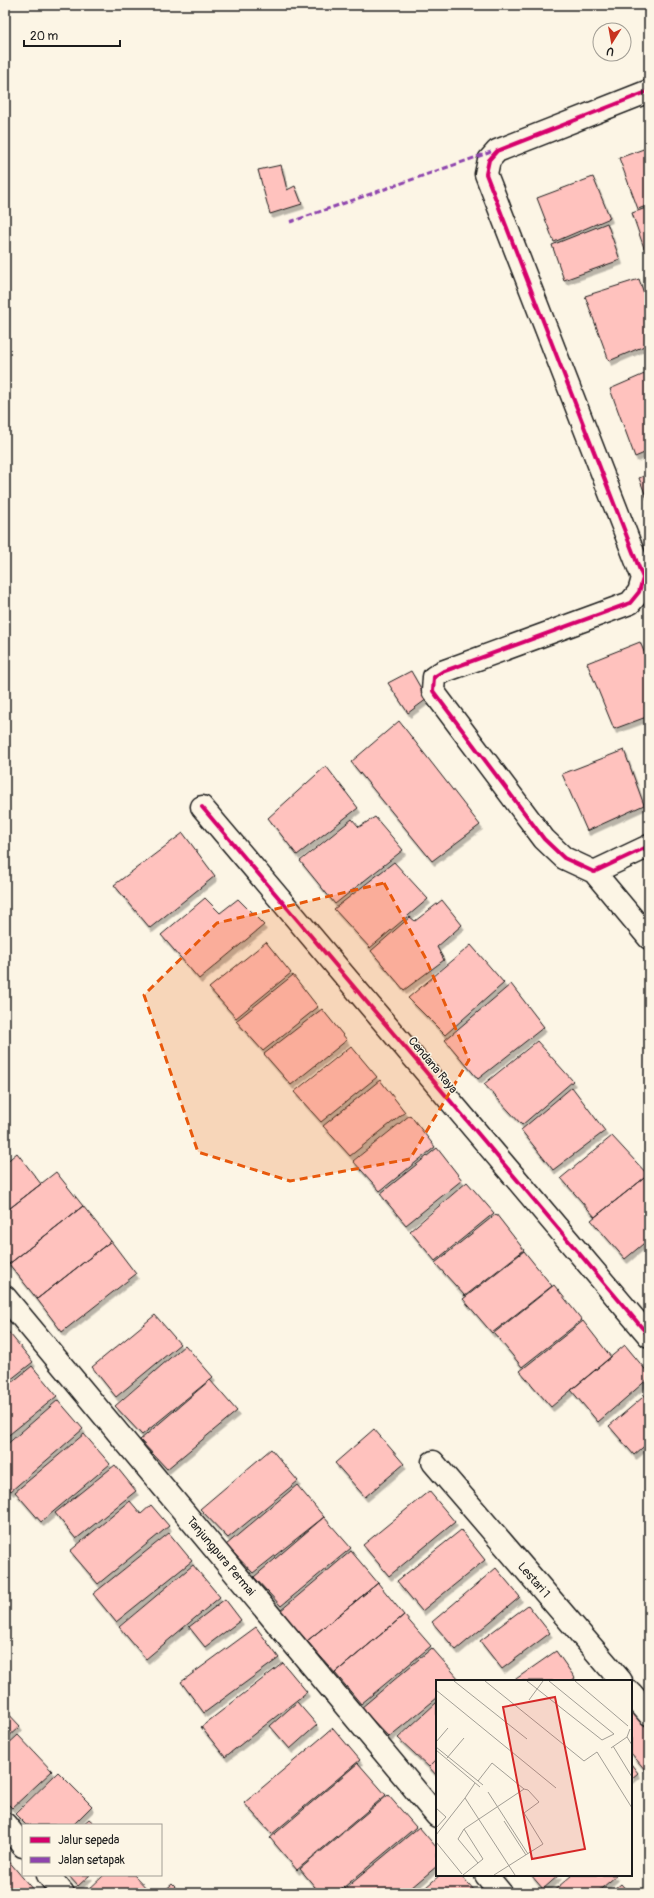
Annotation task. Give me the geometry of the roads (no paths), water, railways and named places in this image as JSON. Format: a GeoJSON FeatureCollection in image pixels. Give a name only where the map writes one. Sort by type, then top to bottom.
{"type":"FeatureCollection","features":[{"type":"Feature","properties":{"kind":"street"},"geometry":{"type":"LineString","coordinates":[[649,91],[497,151],[489,160],[486,174],[643,578],[639,592],[630,603],[442,672],[434,677],[433,684],[433,691],[544,839],[564,858],[594,872],[649,938]]}},
{"type":"Feature","properties":{"kind":"street","name":"Cendana Raya"},"geometry":{"type":"LineString","coordinates":[[202,807],[649,1336]]}},
{"type":"Feature","properties":{"kind":"street"},"geometry":{"type":"LineString","coordinates":[[594,872],[649,846]]}},
{"type":"Feature","properties":{"kind":"street","name":"Tanjungpura Permai"},"geometry":{"type":"LineString","coordinates":[[5,1297],[436,1815]]}},
{"type":"Feature","properties":{"kind":"street","name":"Lestari 1"},"geometry":{"type":"LineString","coordinates":[[433,1462],[620,1680]]}},
{"type":"Feature","properties":{"kind":"street"},"geometry":{"type":"LineString","coordinates":[[632,1694],[649,1714]]}},
{"type":"Feature","properties":{"kind":"street"},"geometry":{"type":"LineString","coordinates":[[5,1824],[22,1845]]}},
{"type":"Feature","properties":{"kind":"street"},"geometry":{"type":"LineString","coordinates":[[49,1876],[63,1893]]}},
{"type":"Feature","properties":{"kind":"street"},"geometry":{"type":"LineString","coordinates":[[487,1876],[501,1893]]}}]}
